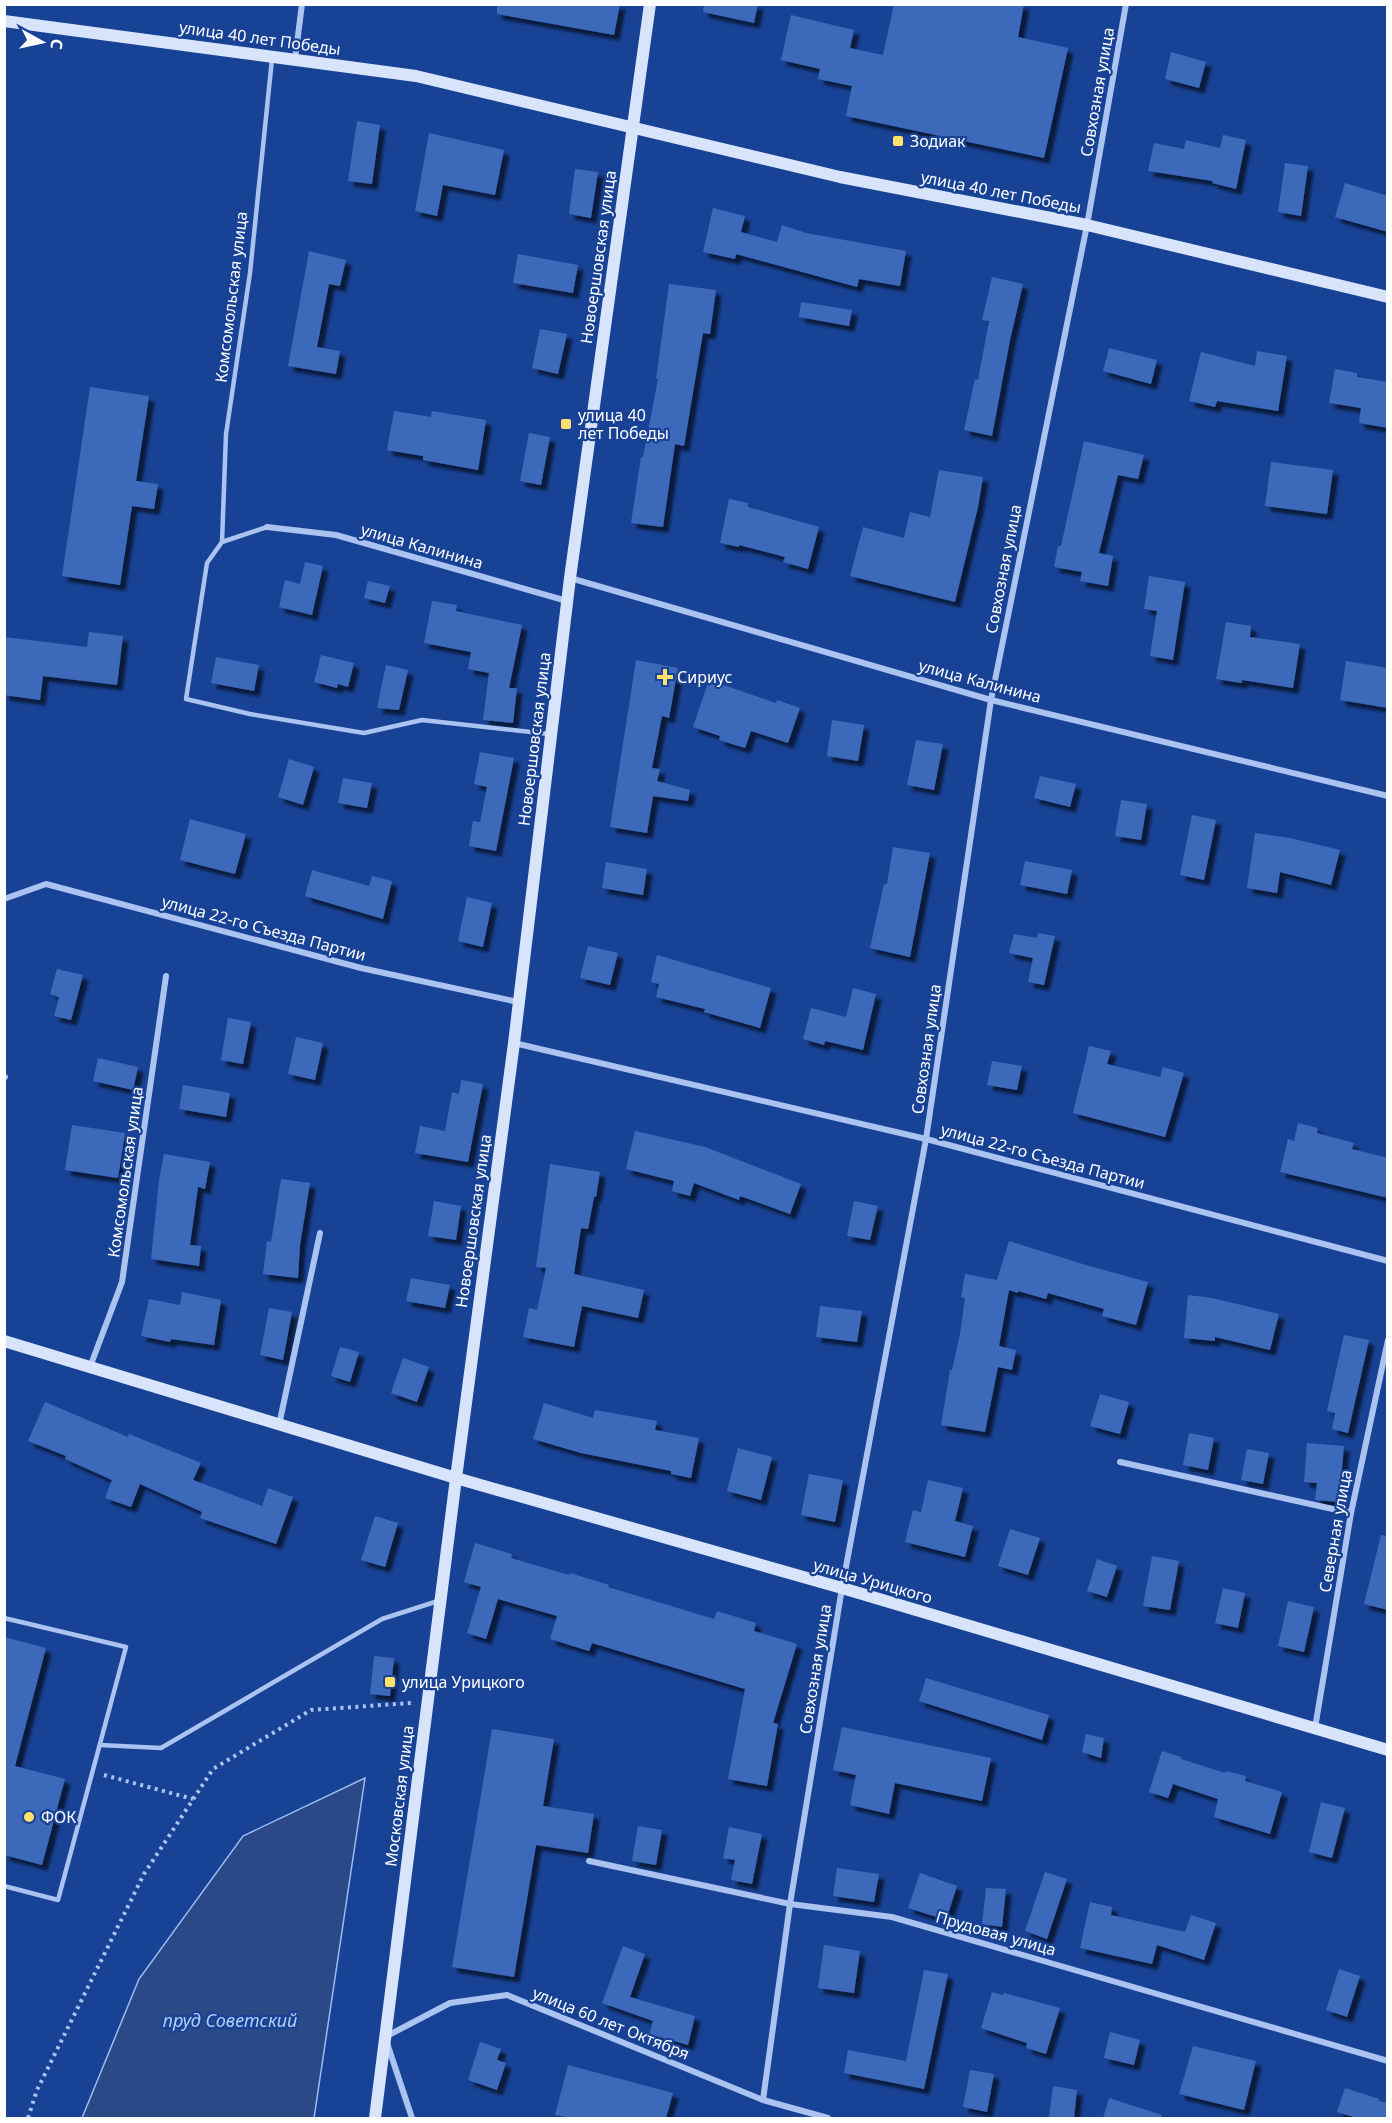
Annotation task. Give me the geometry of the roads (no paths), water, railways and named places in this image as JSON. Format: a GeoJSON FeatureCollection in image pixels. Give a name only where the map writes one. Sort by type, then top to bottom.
{"type":"FeatureCollection","features":[{"type":"Feature","properties":{"kind":"main road","name":"Новоершовская улица"},"geometry":{"type":"LineString","coordinates":[[456,1478],[514,1043],[570,578],[650,4]]}},
{"type":"Feature","properties":{"kind":"main road","name":"улица 40 лет Победы"},"geometry":{"type":"LineString","coordinates":[[4,21],[416,76],[840,177],[1087,225],[1388,297]]}},
{"type":"Feature","properties":{"kind":"main road","name":"улица Урицкого"},"geometry":{"type":"LineString","coordinates":[[4,1341],[456,1478],[842,1588],[1388,1750]]}},
{"type":"Feature","properties":{"kind":"main road","name":"Московская улица"},"geometry":{"type":"LineString","coordinates":[[375,2118],[456,1478]]}},
{"type":"Feature","properties":{"kind":"street"},"geometry":{"type":"LineString","coordinates":[[296,59],[302,4]]}},
{"type":"Feature","properties":{"kind":"street","name":"Совхозная улица"},"geometry":{"type":"LineString","coordinates":[[763,2100],[790,1904],[842,1588],[926,1139],[991,700],[1087,225],[1126,4]]}},
{"type":"Feature","properties":{"kind":"street","name":"улица Калинина"},"geometry":{"type":"LineString","coordinates":[[267,526],[336,535],[567,601]]}},
{"type":"Feature","properties":{"kind":"street","name":"улица Калинина"},"geometry":{"type":"LineString","coordinates":[[570,578],[991,700],[1388,796]]}},
{"type":"Feature","properties":{"kind":"street","name":"улица 22-го Съезда Партии"},"geometry":{"type":"LineString","coordinates":[[4,898],[46,884],[361,968],[519,1002]]}},
{"type":"Feature","properties":{"kind":"street","name":"Комсомольская улица"},"geometry":{"type":"LineString","coordinates":[[90,1367],[122,1282],[166,976]]}},
{"type":"Feature","properties":{"kind":"street","name":"улица 22-го Съезда Партии"},"geometry":{"type":"LineString","coordinates":[[514,1043],[926,1139],[1388,1261]]}},
{"type":"Feature","properties":{"kind":"street"},"geometry":{"type":"LineString","coordinates":[[279,1425],[320,1233]]}},
{"type":"Feature","properties":{"kind":"street","name":"Северная улица"},"geometry":{"type":"LineString","coordinates":[[1315,1728],[1351,1513],[1388,1340]]}},
{"type":"Feature","properties":{"kind":"street"},"geometry":{"type":"LineString","coordinates":[[1120,1462],[1351,1513]]}},
{"type":"Feature","properties":{"kind":"street","name":"Прудовая улица"},"geometry":{"type":"LineString","coordinates":[[589,1861],[790,1904],[892,1917],[1388,2061]]}},
{"type":"Feature","properties":{"kind":"street","name":"улица 60 лет Октября"},"geometry":{"type":"LineString","coordinates":[[386,2037],[450,2003],[507,1995],[763,2100],[828,2118]]}},
{"type":"Feature","properties":{"kind":"street"},"geometry":{"type":"LineString","coordinates":[[386,2037],[412,2118]]}},
{"type":"Feature","properties":{"kind":"lane","name":"Комсомольская улица"},"geometry":{"type":"LineString","coordinates":[[222,542],[226,434],[250,273],[272,56]]}},
{"type":"Feature","properties":{"kind":"lane"},"geometry":{"type":"LineString","coordinates":[[267,526],[222,542],[207,563],[186,699],[250,714],[364,733],[422,720],[551,735]]}},
{"type":"Feature","properties":{"kind":"lane"},"geometry":{"type":"LineString","coordinates":[[100,1745],[161,1748],[382,1619],[441,1600]]}},
{"type":"Feature","properties":{"kind":"lane"},"geometry":{"type":"LineString","coordinates":[[4,1618],[126,1647],[58,1900],[4,1886]]}},
{"type":"Feature","properties":{"kind":"water","name":"пруд Советский"},"geometry":{"type":"Polygon","coordinates":[[[365,1778],[314,2118],[82,2118],[139,1979],[243,1836],[365,1778]]]}},
{"type":"Feature","properties":{"kind":"place","name":"Зодиак"},"geometry":{"type":"Point","coordinates":[898,141]}},
{"type":"Feature","properties":{"kind":"place","name":"улица 40 лет Победы"},"geometry":{"type":"Point","coordinates":[566,424]}},
{"type":"Feature","properties":{"kind":"place","name":"Сириус"},"geometry":{"type":"Point","coordinates":[665,677]}},
{"type":"Feature","properties":{"kind":"place","name":"улица Урицкого"},"geometry":{"type":"Point","coordinates":[390,1682]}},
{"type":"Feature","properties":{"kind":"place","name":"ФОК"},"geometry":{"type":"Point","coordinates":[29,1817]}}]}
